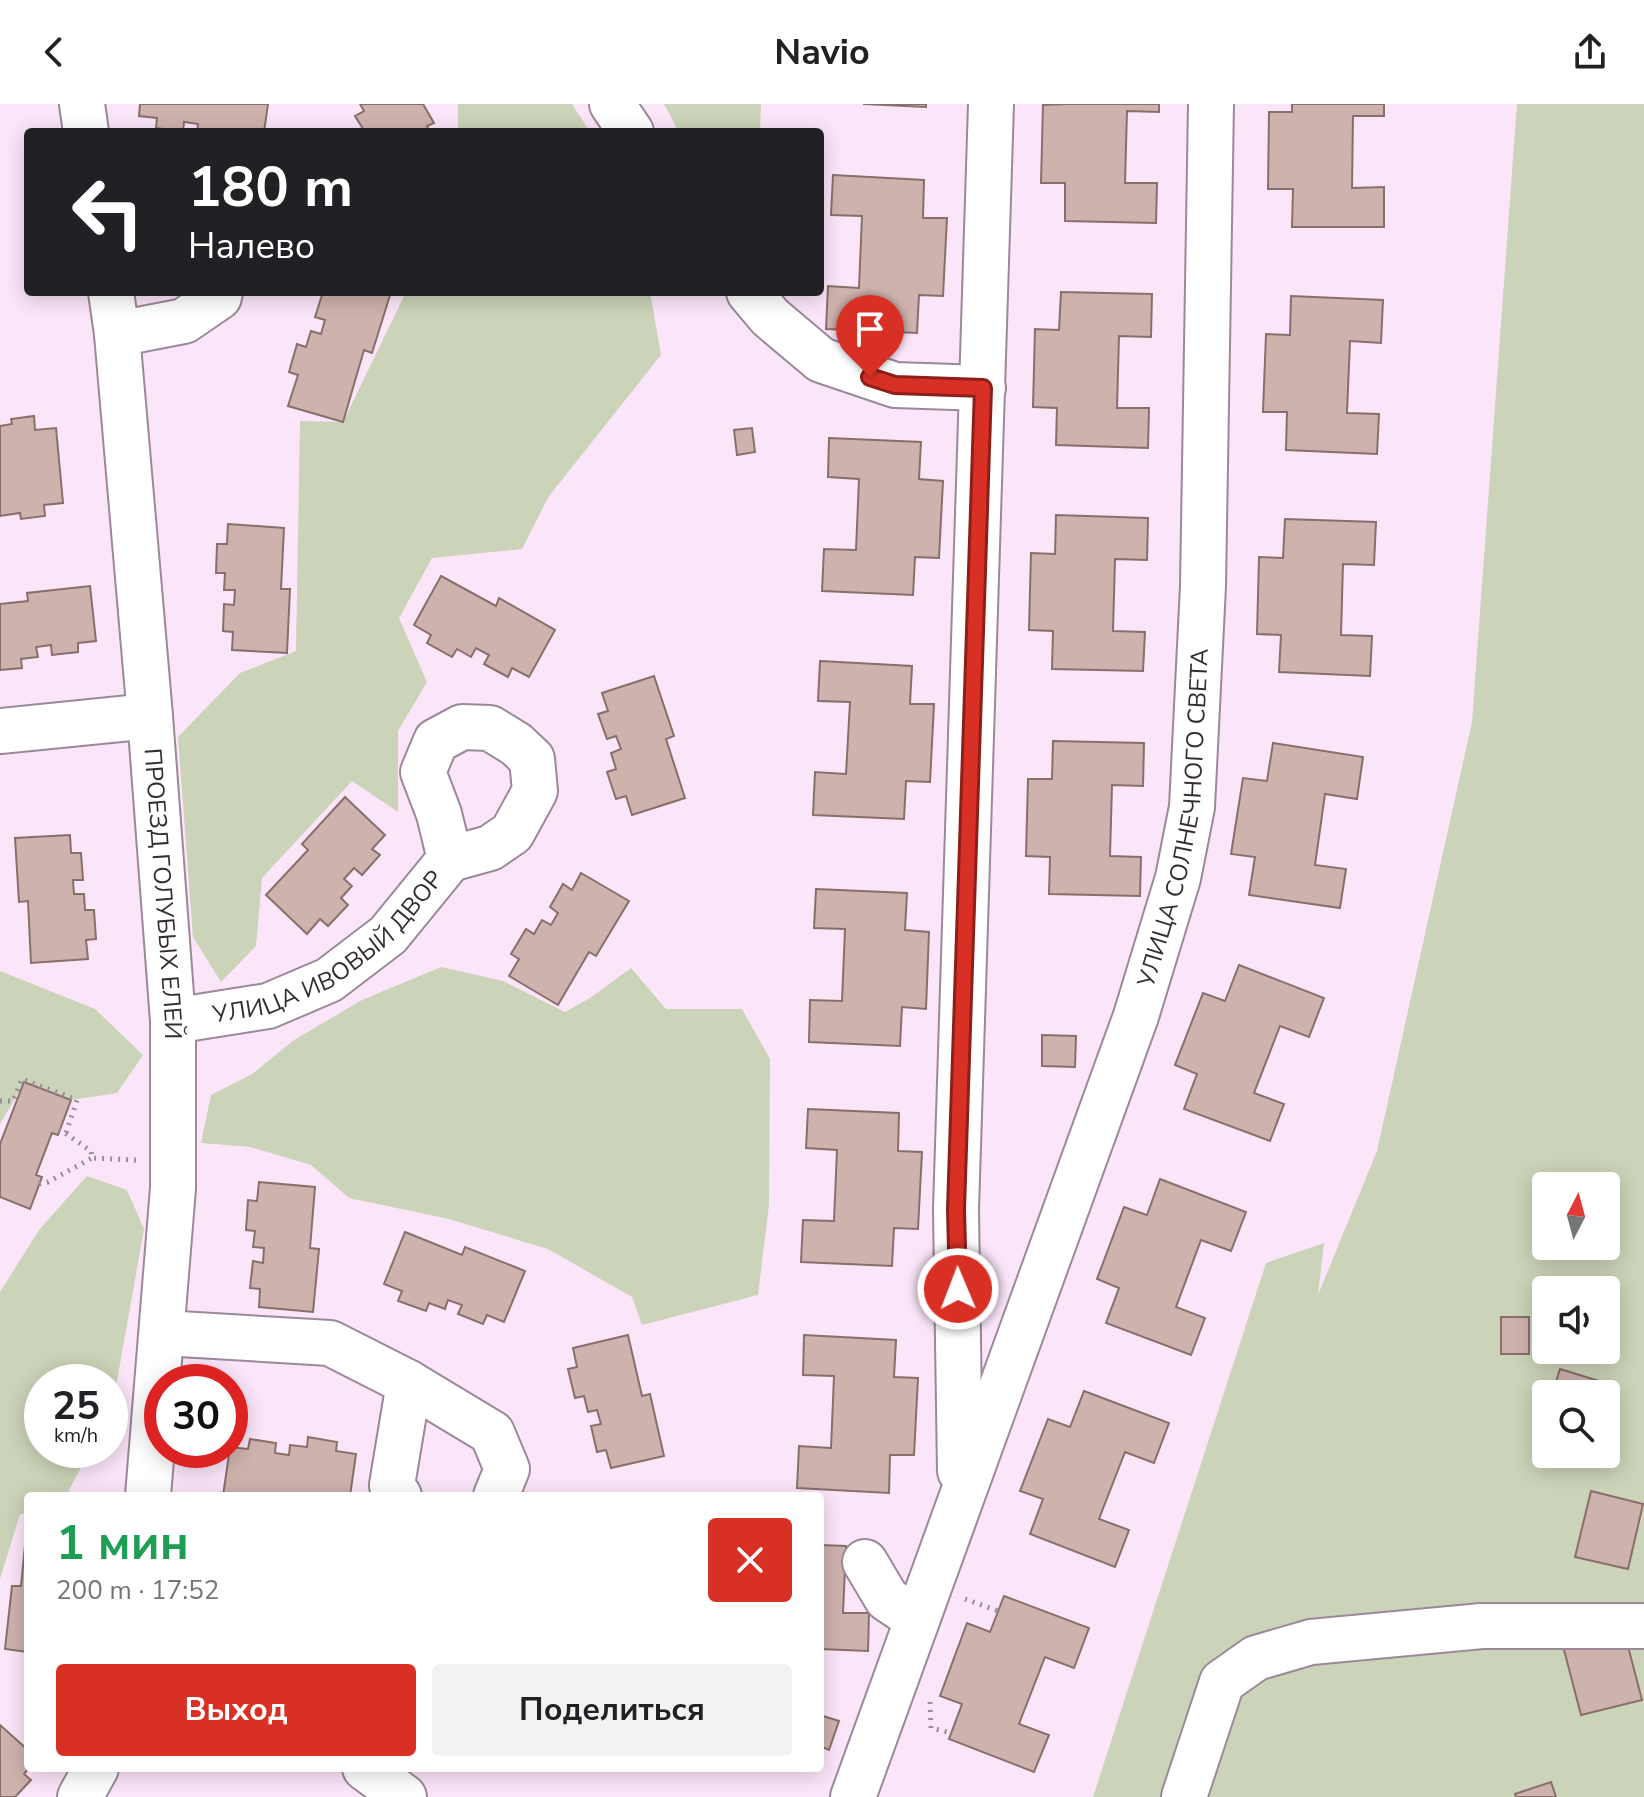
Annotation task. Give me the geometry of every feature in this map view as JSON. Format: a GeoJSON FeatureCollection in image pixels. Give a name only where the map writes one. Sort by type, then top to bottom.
{"type":"FeatureCollection","features":[{"type":"Feature","properties":{"kind":"street"},"geometry":{"type":"LineString","coordinates":[[82,104],[85,128]]}},
{"type":"Feature","properties":{"kind":"street"},"geometry":{"type":"LineString","coordinates":[[612,104],[628,128]]}},
{"type":"Feature","properties":{"kind":"street","name":"УЛИЦА СОЛНЕЧНОГО СВЕТА"},"geometry":{"type":"LineString","coordinates":[[961,1497],[956,1209],[991,104]]}},
{"type":"Feature","properties":{"kind":"street","name":"УЛИЦА СОЛНЕЧНОГО СВЕТА"},"geometry":{"type":"LineString","coordinates":[[853,1797],[1136,1016],[1178,878],[1192,807],[1203,586],[1211,104]]}},
{"type":"Feature","properties":{"kind":"street"},"geometry":{"type":"LineString","coordinates":[[114,313],[184,321],[219,296]]}},
{"type":"Feature","properties":{"kind":"street"},"geometry":{"type":"LineString","coordinates":[[752,296],[770,317],[821,360],[895,385],[983,388]]}},
{"type":"Feature","properties":{"kind":"street","name":"ПРОЕЗД ГОЛУБЫХ ЕЛЕЙ"},"geometry":{"type":"LineString","coordinates":[[114,313],[150,716],[173,1021],[173,1188],[148,1492]]}},
{"type":"Feature","properties":{"kind":"street"},"geometry":{"type":"LineString","coordinates":[[0,731],[150,716]]}},
{"type":"Feature","properties":{"kind":"street","name":"УЛИЦА ИВОВЫЙ ДВОР"},"geometry":{"type":"LineString","coordinates":[[173,1021],[268,1006],[329,980],[388,935],[450,859],[490,848],[512,833],[535,791],[532,759],[516,744],[490,728],[462,727],[436,741],[423,772],[439,814],[450,859]]}},
{"type":"Feature","properties":{"kind":"street"},"geometry":{"type":"LineString","coordinates":[[163,1333],[330,1343],[409,1383],[492,1433],[502,1482]]}},
{"type":"Feature","properties":{"kind":"street"},"geometry":{"type":"LineString","coordinates":[[396,1492],[392,1485],[409,1383]]}},
{"type":"Feature","properties":{"kind":"street"},"geometry":{"type":"LineString","coordinates":[[865,1562],[887,1599],[917,1619]]}},
{"type":"Feature","properties":{"kind":"street"},"geometry":{"type":"LineString","coordinates":[[1184,1797],[1222,1682],[1256,1658],[1311,1642],[1482,1626],[1644,1626]]}},
{"type":"Feature","properties":{"kind":"street"},"geometry":{"type":"LineString","coordinates":[[80,1797],[94,1772]]}},
{"type":"Feature","properties":{"kind":"street"},"geometry":{"type":"LineString","coordinates":[[341,1797],[351,1772]]}},
{"type":"Feature","properties":{"kind":"street"},"geometry":{"type":"LineString","coordinates":[[370,1772],[404,1797]]}},
{"type":"Feature","properties":{"kind":"path"},"geometry":{"type":"LineString","coordinates":[[0,1101],[13,1101],[22,1079],[77,1100],[66,1133]]}},
{"type":"Feature","properties":{"kind":"path"},"geometry":{"type":"LineString","coordinates":[[59,1129],[91,1151],[92,1158]]}},
{"type":"Feature","properties":{"kind":"path"},"geometry":{"type":"LineString","coordinates":[[39,1184],[92,1158],[137,1160]]}},
{"type":"Feature","properties":{"kind":"green space"},"geometry":{"type":"Polygon","coordinates":[[[458,104],[572,104],[587,128],[458,128],[458,104]]]}},
{"type":"Feature","properties":{"kind":"green space"},"geometry":{"type":"Polygon","coordinates":[[[664,104],[761,104],[760,128],[677,128],[664,104]]]}},
{"type":"Feature","properties":{"kind":"green space"},"geometry":{"type":"Polygon","coordinates":[[[1517,104],[1644,104],[1644,1797],[1093,1797],[1266,1263],[1324,1243],[1318,1295],[1377,1151],[1472,722],[1517,104]]]}},
{"type":"Feature","properties":{"kind":"green space"},"geometry":{"type":"Polygon","coordinates":[[[404,296],[651,296],[661,355],[549,496],[522,549],[432,558],[399,618],[427,682],[398,731],[398,812],[352,781],[262,878],[256,946],[221,982],[193,937],[178,737],[240,673],[296,651],[300,421],[343,422],[404,296]]]}},
{"type":"Feature","properties":{"kind":"green space"},"geometry":{"type":"Polygon","coordinates":[[[441,967],[503,981],[565,1012],[631,968],[666,1009],[742,1009],[770,1059],[769,1204],[758,1295],[642,1325],[632,1297],[548,1249],[449,1219],[349,1198],[311,1165],[251,1147],[201,1143],[211,1095],[252,1074],[294,1040],[362,1000],[441,967]]]}},
{"type":"Feature","properties":{"kind":"green space"},"geometry":{"type":"Polygon","coordinates":[[[0,971],[95,1009],[143,1055],[117,1093],[71,1100],[24,1083],[0,1124],[0,971]]]}},
{"type":"Feature","properties":{"kind":"green space"},"geometry":{"type":"Polygon","coordinates":[[[87,1176],[127,1190],[144,1229],[120,1364],[24,1364],[24,1468],[81,1468],[68,1492],[24,1492],[24,1514],[20,1514],[0,1579],[0,1292],[39,1230],[87,1176]]]}},
{"type":"Feature","properties":{"kind":"building"},"geometry":{"type":"Polygon","coordinates":[[[140,104],[268,104],[265,128],[198,128],[198,124],[184,122],[183,128],[156,128],[157,118],[139,116],[140,104]]]}},
{"type":"Feature","properties":{"kind":"building"},"geometry":{"type":"Polygon","coordinates":[[[360,104],[423,104],[434,123],[428,128],[362,128],[355,116],[364,111],[360,104]]]}},
{"type":"Feature","properties":{"kind":"building"},"geometry":{"type":"Polygon","coordinates":[[[863,104],[926,104],[926,107],[863,104]]]}},
{"type":"Feature","properties":{"kind":"building"},"geometry":{"type":"Polygon","coordinates":[[[1159,104],[1159,112],[1127,111],[1125,183],[1157,183],[1156,223],[1065,221],[1065,183],[1041,183],[1043,105],[1159,104]]]}},
{"type":"Feature","properties":{"kind":"building"},"geometry":{"type":"Polygon","coordinates":[[[1292,104],[1384,104],[1384,116],[1353,116],[1352,188],[1384,187],[1384,227],[1292,227],[1293,189],[1268,189],[1269,112],[1292,112],[1292,104]]]}},
{"type":"Feature","properties":{"kind":"building"},"geometry":{"type":"Polygon","coordinates":[[[833,175],[924,180],[923,218],[947,218],[943,296],[919,295],[917,333],[826,329],[828,286],[859,288],[862,216],[831,215],[833,175]]]}},
{"type":"Feature","properties":{"kind":"building"},"geometry":{"type":"Polygon","coordinates":[[[1061,292],[1152,294],[1151,337],[1119,336],[1117,408],[1149,408],[1148,448],[1056,445],[1057,408],[1033,407],[1035,329],[1059,330],[1061,292]]]}},
{"type":"Feature","properties":{"kind":"building"},"geometry":{"type":"Polygon","coordinates":[[[322,296],[390,296],[372,353],[364,350],[343,422],[288,406],[298,375],[289,372],[297,344],[306,347],[311,331],[321,334],[325,320],[315,317],[322,296]]]}},
{"type":"Feature","properties":{"kind":"building"},"geometry":{"type":"Polygon","coordinates":[[[1291,296],[1383,300],[1381,343],[1350,341],[1347,413],[1379,414],[1377,454],[1286,450],[1287,412],[1263,412],[1266,334],[1290,335],[1291,296]]]}},
{"type":"Feature","properties":{"kind":"building"},"geometry":{"type":"Polygon","coordinates":[[[34,416],[35,430],[56,428],[63,503],[44,505],[45,516],[21,519],[20,513],[0,516],[0,426],[12,424],[11,419],[34,416]]]}},
{"type":"Feature","properties":{"kind":"building"},"geometry":{"type":"Polygon","coordinates":[[[752,428],[755,452],[737,455],[734,430],[752,428]]]}},
{"type":"Feature","properties":{"kind":"building"},"geometry":{"type":"Polygon","coordinates":[[[829,438],[921,442],[919,479],[943,481],[939,558],[915,557],[913,595],[822,591],[824,549],[856,550],[859,479],[828,477],[829,438]]]}},
{"type":"Feature","properties":{"kind":"building"},"geometry":{"type":"Polygon","coordinates":[[[1056,515],[1148,518],[1147,560],[1115,559],[1113,631],[1145,632],[1143,671],[1052,669],[1053,631],[1029,630],[1031,553],[1055,554],[1056,515]]]}},
{"type":"Feature","properties":{"kind":"building"},"geometry":{"type":"Polygon","coordinates":[[[1285,519],[1376,522],[1374,565],[1343,564],[1341,635],[1372,636],[1370,676],[1279,672],[1281,635],[1257,634],[1259,557],[1283,558],[1285,519]]]}},
{"type":"Feature","properties":{"kind":"building"},"geometry":{"type":"Polygon","coordinates":[[[228,524],[284,528],[281,589],[290,589],[287,653],[232,650],[233,632],[223,631],[224,604],[234,605],[235,590],[224,590],[225,573],[216,573],[217,544],[227,544],[228,524]]]}},
{"type":"Feature","properties":{"kind":"building"},"geometry":{"type":"Polygon","coordinates":[[[441,576],[496,606],[499,598],[555,630],[529,677],[512,668],[508,677],[484,664],[489,655],[476,648],[471,657],[457,649],[452,657],[427,643],[431,635],[414,625],[441,576]]]}},
{"type":"Feature","properties":{"kind":"building"},"geometry":{"type":"Polygon","coordinates":[[[90,586],[96,641],[78,643],[78,652],[52,655],[51,645],[36,647],[38,657],[21,659],[22,668],[0,670],[0,604],[28,601],[27,593],[90,586]]]}},
{"type":"Feature","properties":{"kind":"building"},"geometry":{"type":"Polygon","coordinates":[[[820,661],[912,666],[910,704],[934,704],[930,782],[906,781],[904,819],[813,815],[815,772],[846,774],[850,702],[818,701],[820,661]]]}},
{"type":"Feature","properties":{"kind":"building"},"geometry":{"type":"Polygon","coordinates":[[[654,676],[674,736],[666,739],[685,798],[632,815],[626,796],[616,799],[607,772],[616,769],[611,753],[621,749],[616,736],[607,739],[598,714],[608,711],[602,693],[654,676]]]}},
{"type":"Feature","properties":{"kind":"building"},"geometry":{"type":"Polygon","coordinates":[[[1053,741],[1144,743],[1143,786],[1112,785],[1110,856],[1141,857],[1140,896],[1049,894],[1050,857],[1026,856],[1028,779],[1052,779],[1053,741]]]}},
{"type":"Feature","properties":{"kind":"building"},"geometry":{"type":"Polygon","coordinates":[[[1273,743],[1363,757],[1357,799],[1325,794],[1315,865],[1346,869],[1340,908],[1249,895],[1255,857],[1231,854],[1243,778],[1267,781],[1273,743]]]}},
{"type":"Feature","properties":{"kind":"building"},"geometry":{"type":"Polygon","coordinates":[[[345,797],[385,835],[372,849],[380,855],[362,875],[354,868],[344,879],[352,886],[341,898],[348,905],[328,926],[320,919],[307,934],[266,895],[308,850],[302,844],[345,797]]]}},
{"type":"Feature","properties":{"kind":"building"},"geometry":{"type":"Polygon","coordinates":[[[70,835],[71,853],[81,853],[83,880],[73,880],[74,894],[84,894],[85,910],[94,910],[96,939],[86,940],[88,959],[31,963],[28,901],[19,902],[15,838],[70,835]]]}},
{"type":"Feature","properties":{"kind":"building"},"geometry":{"type":"Polygon","coordinates":[[[581,873],[629,901],[596,956],[589,952],[558,1005],[509,976],[519,959],[511,954],[526,929],[534,934],[542,920],[551,925],[558,913],[550,907],[563,884],[572,890],[581,873]]]}},
{"type":"Feature","properties":{"kind":"building"},"geometry":{"type":"Polygon","coordinates":[[[816,889],[907,893],[905,930],[929,932],[926,1009],[902,1007],[900,1046],[809,1042],[810,1000],[842,1001],[845,929],[814,928],[816,889]]]}},
{"type":"Feature","properties":{"kind":"building"},"geometry":{"type":"Polygon","coordinates":[[[1239,965],[1324,998],[1309,1037],[1280,1026],[1254,1093],[1284,1104],[1270,1141],[1184,1109],[1197,1074],[1175,1065],[1203,993],[1225,1001],[1239,965]]]}},
{"type":"Feature","properties":{"kind":"building"},"geometry":{"type":"Polygon","coordinates":[[[1042,1035],[1076,1036],[1075,1067],[1042,1066],[1042,1035]]]}},
{"type":"Feature","properties":{"kind":"building"},"geometry":{"type":"Polygon","coordinates":[[[24,1082],[71,1100],[58,1135],[52,1133],[36,1175],[42,1177],[30,1209],[0,1197],[0,1144],[24,1082]]]}},
{"type":"Feature","properties":{"kind":"building"},"geometry":{"type":"Polygon","coordinates":[[[808,1109],[899,1113],[898,1151],[922,1152],[918,1229],[894,1228],[892,1266],[801,1262],[803,1220],[834,1221],[837,1150],[806,1148],[808,1109]]]}},
{"type":"Feature","properties":{"kind":"building"},"geometry":{"type":"Polygon","coordinates":[[[1160,1179],[1246,1212],[1231,1251],[1201,1240],[1176,1307],[1205,1318],[1191,1355],[1106,1323],[1119,1288],[1097,1279],[1124,1207],[1147,1215],[1160,1179]]]}},
{"type":"Feature","properties":{"kind":"building"},"geometry":{"type":"Polygon","coordinates":[[[259,1182],[315,1187],[310,1248],[319,1249],[313,1312],[259,1307],[260,1289],[250,1288],[253,1261],[263,1263],[264,1248],[253,1247],[255,1231],[246,1230],[248,1200],[257,1201],[259,1182]]]}},
{"type":"Feature","properties":{"kind":"building"},"geometry":{"type":"Polygon","coordinates":[[[405,1232],[462,1255],[465,1247],[525,1271],[504,1322],[487,1315],[483,1324],[458,1314],[462,1305],[448,1300],[445,1309],[429,1303],[426,1311],[398,1301],[402,1291],[384,1284],[405,1232]]]}},
{"type":"Feature","properties":{"kind":"building"},"geometry":{"type":"Polygon","coordinates":[[[1501,1317],[1529,1317],[1529,1354],[1501,1354],[1501,1317]]]}},
{"type":"Feature","properties":{"kind":"building"},"geometry":{"type":"Polygon","coordinates":[[[628,1335],[642,1396],[650,1394],[664,1456],[611,1468],[606,1450],[597,1452],[591,1426],[601,1424],[597,1410],[588,1412],[584,1396],[575,1398],[568,1369],[577,1367],[573,1348],[628,1335]]]}},
{"type":"Feature","properties":{"kind":"building"},"geometry":{"type":"Polygon","coordinates":[[[804,1335],[896,1340],[894,1377],[918,1378],[914,1455],[890,1455],[889,1493],[797,1488],[799,1446],[831,1448],[834,1376],[803,1375],[804,1335]]]}},
{"type":"Feature","properties":{"kind":"building"},"geometry":{"type":"Polygon","coordinates":[[[1560,1369],[1596,1380],[1556,1380],[1560,1369]]]}},
{"type":"Feature","properties":{"kind":"building"},"geometry":{"type":"Polygon","coordinates":[[[1084,1391],[1169,1423],[1154,1463],[1125,1452],[1099,1519],[1129,1530],[1115,1567],[1030,1534],[1043,1499],[1020,1491],[1048,1419],[1070,1427],[1084,1391]]]}},
{"type":"Feature","properties":{"kind":"building"},"geometry":{"type":"Polygon","coordinates":[[[308,1437],[337,1442],[336,1451],[356,1454],[351,1492],[224,1492],[227,1468],[248,1468],[250,1439],[276,1443],[275,1453],[289,1455],[290,1445],[307,1447],[308,1437]]]}},
{"type":"Feature","properties":{"kind":"building"},"geometry":{"type":"Polygon","coordinates":[[[1591,1491],[1643,1504],[1628,1569],[1575,1557],[1591,1491]]]}},
{"type":"Feature","properties":{"kind":"building"},"geometry":{"type":"Polygon","coordinates":[[[824,1545],[846,1546],[843,1613],[869,1613],[868,1651],[824,1649],[824,1545]]]}},
{"type":"Feature","properties":{"kind":"building"},"geometry":{"type":"Polygon","coordinates":[[[24,1556],[24,1651],[5,1649],[12,1586],[21,1586],[24,1556]]]}},
{"type":"Feature","properties":{"kind":"building"},"geometry":{"type":"Polygon","coordinates":[[[1004,1596],[1089,1628],[1074,1668],[1045,1657],[1019,1724],[1049,1735],[1034,1772],[949,1739],[962,1704],[940,1696],[967,1623],[990,1632],[1004,1596]]]}},
{"type":"Feature","properties":{"kind":"building"},"geometry":{"type":"Polygon","coordinates":[[[1624,1631],[1642,1700],[1581,1715],[1563,1646],[1624,1631]]]}},
{"type":"Feature","properties":{"kind":"building"},"geometry":{"type":"Polygon","coordinates":[[[824,1716],[839,1721],[829,1750],[824,1748],[824,1716]]]}},
{"type":"Feature","properties":{"kind":"building"},"geometry":{"type":"Polygon","coordinates":[[[0,1725],[24,1746],[24,1774],[31,1780],[15,1797],[0,1797],[0,1725]]]}},
{"type":"Feature","properties":{"kind":"building"},"geometry":{"type":"Polygon","coordinates":[[[1551,1782],[1556,1797],[1516,1797],[1515,1794],[1551,1782]]]}},
{"type":"Feature","properties":{"kind":"route"},"geometry":{"type":"LineString","coordinates":[[870,377],[895,385],[983,388],[956,1209],[958,1289]]}}]}
